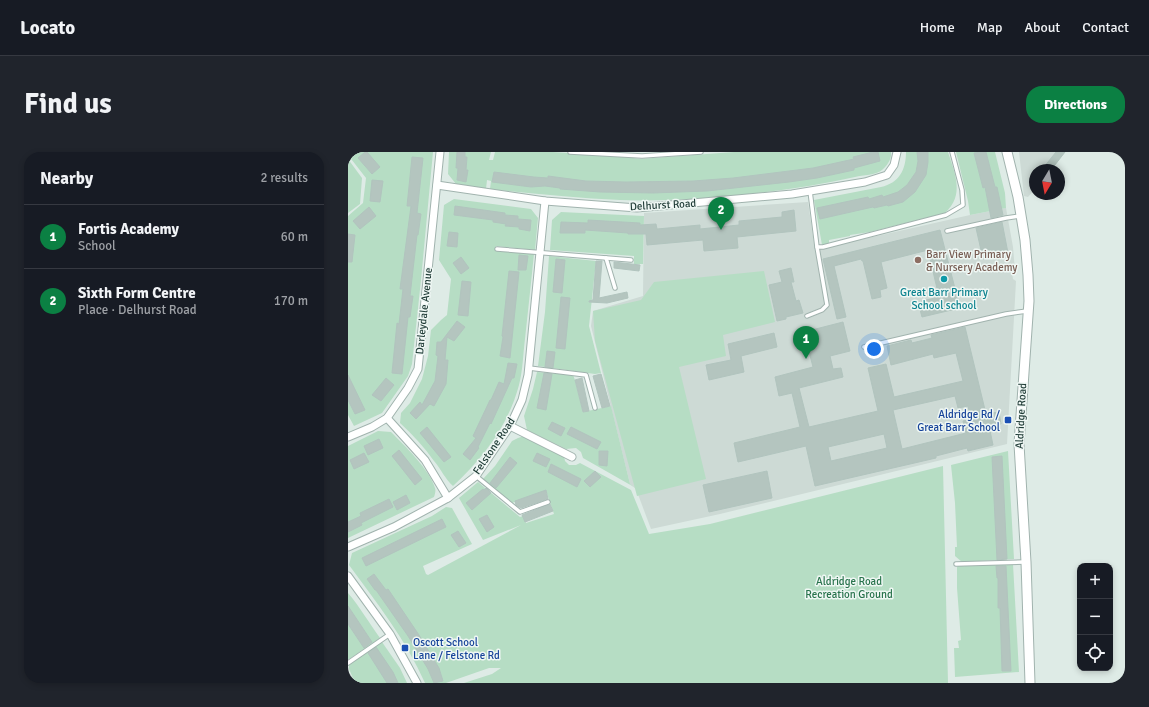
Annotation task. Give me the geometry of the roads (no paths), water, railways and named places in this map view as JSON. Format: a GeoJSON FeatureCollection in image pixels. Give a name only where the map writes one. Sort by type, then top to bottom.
{"type":"FeatureCollection","features":[{"type":"Feature","properties":{"kind":"street","name":"Darleydale Avenue"},"geometry":{"type":"LineString","coordinates":[[348,437],[372,427],[387,418],[408,388],[418,369],[440,152]]}},
{"type":"Feature","properties":{"kind":"street","name":"Delhurst Road"},"geometry":{"type":"LineString","coordinates":[[437,185],[545,201],[637,208],[792,194],[865,182],[887,175],[894,165],[897,152]]}},
{"type":"Feature","properties":{"kind":"street","name":"Aldridge Road"},"geometry":{"type":"LineString","coordinates":[[1006,152],[1018,197],[1025,240],[1028,275],[1028,311],[1019,444],[1026,562],[1030,683]]}},
{"type":"Feature","properties":{"kind":"street","name":"Felstone Road"},"geometry":{"type":"LineString","coordinates":[[348,547],[394,527],[448,498],[476,476],[510,426],[522,400],[529,368],[545,201]]}},
{"type":"Feature","properties":{"kind":"street"},"geometry":{"type":"LineString","coordinates":[[387,418],[425,460],[448,498]]}},
{"type":"Feature","properties":{"kind":"street"},"geometry":{"type":"LineString","coordinates":[[510,426],[572,457]]}},
{"type":"Feature","properties":{"kind":"street"},"geometry":{"type":"LineString","coordinates":[[348,576],[390,634],[417,683]]}},
{"type":"Feature","properties":{"kind":"lane"},"geometry":{"type":"LineString","coordinates":[[570,152],[642,156],[701,152]]}},
{"type":"Feature","properties":{"kind":"lane"},"geometry":{"type":"LineString","coordinates":[[817,247],[823,247],[946,215],[963,205],[962,190],[952,152]]}},
{"type":"Feature","properties":{"kind":"lane"},"geometry":{"type":"LineString","coordinates":[[807,316],[822,310],[828,305],[817,247],[810,191]]}},
{"type":"Feature","properties":{"kind":"lane"},"geometry":{"type":"LineString","coordinates":[[947,231],[1021,216]]}},
{"type":"Feature","properties":{"kind":"lane"},"geometry":{"type":"LineString","coordinates":[[497,249],[631,260]]}},
{"type":"Feature","properties":{"kind":"lane"},"geometry":{"type":"LineString","coordinates":[[606,258],[615,288]]}},
{"type":"Feature","properties":{"kind":"lane"},"geometry":{"type":"LineString","coordinates":[[864,347],[1006,314],[1028,311]]}},
{"type":"Feature","properties":{"kind":"lane"},"geometry":{"type":"LineString","coordinates":[[529,368],[586,375],[595,408]]}},
{"type":"Feature","properties":{"kind":"lane"},"geometry":{"type":"LineString","coordinates":[[476,476],[520,512],[548,502]]}},
{"type":"Feature","properties":{"kind":"lane"},"geometry":{"type":"LineString","coordinates":[[956,564],[1026,562]]}},
{"type":"Feature","properties":{"kind":"lane"},"geometry":{"type":"LineString","coordinates":[[348,663],[390,634]]}},
{"type":"Feature","properties":{"kind":"lane"},"geometry":{"type":"LineString","coordinates":[[348,676],[351,683]]}},
{"type":"Feature","properties":{"kind":"place","name":"Sixth Form Centre"},"geometry":{"type":"Point","coordinates":[721,230]}},
{"type":"Feature","properties":{"kind":"place","name":"Barr View Primary & Nursery Academy"},"geometry":{"type":"Point","coordinates":[918,260]}},
{"type":"Feature","properties":{"kind":"place","name":"Great Barr Primary School school"},"geometry":{"type":"Point","coordinates":[944,279]}},
{"type":"Feature","properties":{"kind":"place","name":"Fortis Academy"},"geometry":{"type":"Point","coordinates":[806,359]}},
{"type":"Feature","properties":{"kind":"place","name":"Aldridge Rd / Great Barr School"},"geometry":{"type":"Point","coordinates":[1008,420]}},
{"type":"Feature","properties":{"kind":"place","name":"Oscott School Lane / Felstone Rd"},"geometry":{"type":"Point","coordinates":[405,648]}},
{"type":"Feature","properties":{"kind":"park label","name":"Aldridge Road Recreation Ground"},"geometry":{"type":"Point","coordinates":[849,587]}}]}
